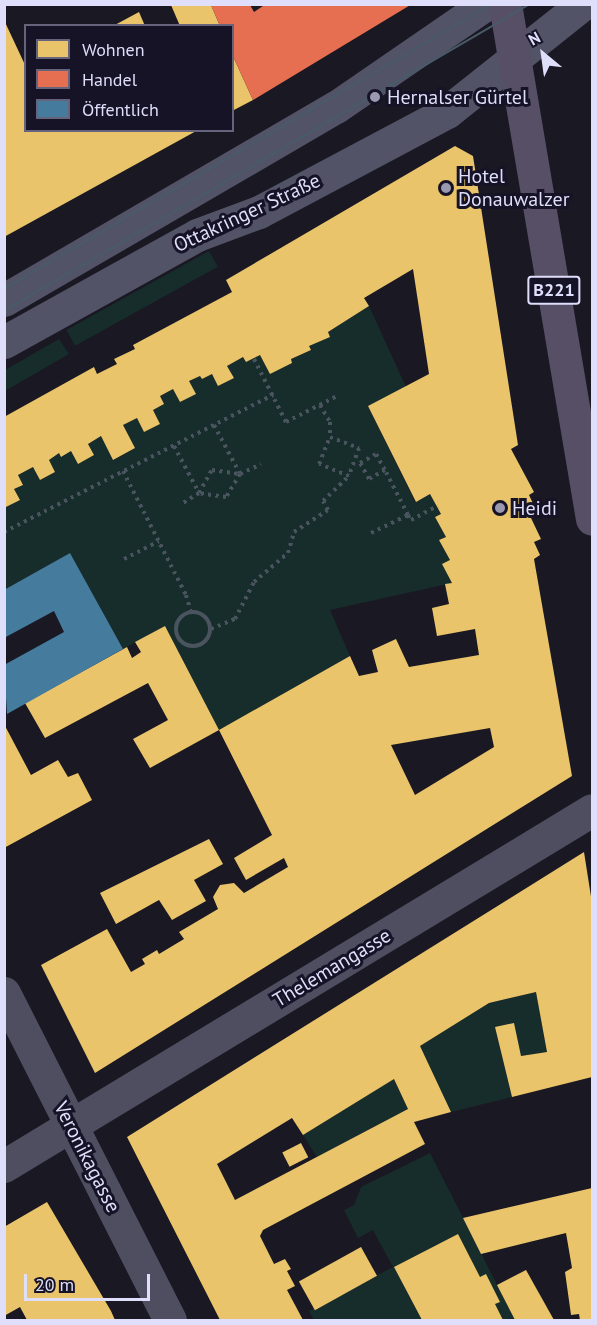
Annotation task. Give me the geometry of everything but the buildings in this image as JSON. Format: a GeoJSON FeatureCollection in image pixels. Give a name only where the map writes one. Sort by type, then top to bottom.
{"type":"FeatureCollection","features":[{"type":"Feature","properties":{"kind":"main road","name":"Ottakringer Straße"},"geometry":{"type":"LineString","coordinates":[[4,300],[336,107],[486,4]]}},
{"type":"Feature","properties":{"kind":"main road","name":"B221"},"geometry":{"type":"LineString","coordinates":[[505,4],[592,519]]}},
{"type":"Feature","properties":{"kind":"main road"},"geometry":{"type":"LineString","coordinates":[[516,60],[583,4]]}},
{"type":"Feature","properties":{"kind":"main road","name":"Ottakringer Straße"},"geometry":{"type":"LineString","coordinates":[[4,342],[197,235],[259,212],[447,112],[516,60]]}},
{"type":"Feature","properties":{"kind":"street","name":"Thelemangasse"},"geometry":{"type":"LineString","coordinates":[[4,1166],[592,810]]}},
{"type":"Feature","properties":{"kind":"street","name":"Veronikagasse"},"geometry":{"type":"LineString","coordinates":[[4,993],[170,1320]]}},
{"type":"Feature","properties":{"kind":"path"},"geometry":{"type":"LineString","coordinates":[[254,359],[286,422],[339,395]]}},
{"type":"Feature","properties":{"kind":"path"},"geometry":{"type":"LineString","coordinates":[[4,532],[273,395]]}},
{"type":"Feature","properties":{"kind":"path"},"geometry":{"type":"LineString","coordinates":[[320,405],[330,422],[330,437],[319,464],[349,476]]}},
{"type":"Feature","properties":{"kind":"path"},"geometry":{"type":"LineString","coordinates":[[214,425],[240,474]]}},
{"type":"Feature","properties":{"kind":"path"},"geometry":{"type":"LineString","coordinates":[[211,629],[235,619],[254,582],[288,553],[294,532],[328,510],[323,501],[349,476],[360,448],[330,437]]}},
{"type":"Feature","properties":{"kind":"path"},"geometry":{"type":"LineString","coordinates":[[174,446],[199,493]]}},
{"type":"Feature","properties":{"kind":"path"},"geometry":{"type":"LineString","coordinates":[[385,471],[369,479],[360,463],[376,454],[411,520],[437,506]]}},
{"type":"Feature","properties":{"kind":"path"},"geometry":{"type":"LineString","coordinates":[[357,456],[366,460]]}},
{"type":"Feature","properties":{"kind":"path"},"geometry":{"type":"LineString","coordinates":[[199,493],[226,497],[240,474],[261,464]]}},
{"type":"Feature","properties":{"kind":"path"},"geometry":{"type":"LineString","coordinates":[[180,505],[199,493],[212,470],[240,474]]}},
{"type":"Feature","properties":{"kind":"path"},"geometry":{"type":"LineString","coordinates":[[123,471],[189,602],[190,612]]}},
{"type":"Feature","properties":{"kind":"path"},"geometry":{"type":"LineString","coordinates":[[371,533],[408,515]]}},
{"type":"Feature","properties":{"kind":"path"},"geometry":{"type":"LineString","coordinates":[[124,559],[159,541]]}},
{"type":"Feature","properties":{"kind":"path"},"geometry":{"type":"LineString","coordinates":[[190,612],[208,620],[211,629],[207,639],[198,645],[178,638],[176,627],[180,616],[190,612]]}},
{"type":"Feature","properties":{"kind":"green space"},"geometry":{"type":"Polygon","coordinates":[[[209,251],[218,267],[75,346],[66,330],[209,251]]]}},
{"type":"Feature","properties":{"kind":"green space"},"geometry":{"type":"Polygon","coordinates":[[[369,306],[406,387],[368,406],[415,502],[430,494],[441,514],[435,517],[446,537],[439,540],[450,560],[443,564],[452,583],[330,610],[350,656],[219,730],[165,626],[123,649],[70,553],[5,590],[4,508],[20,500],[14,489],[23,485],[18,475],[33,467],[40,480],[55,472],[49,460],[59,453],[62,457],[71,451],[78,463],[94,455],[88,444],[101,436],[114,460],[135,448],[123,425],[137,418],[144,432],[160,424],[153,410],[164,404],[160,396],[173,389],[180,402],[195,394],[189,381],[200,376],[202,379],[212,374],[219,386],[234,378],[227,366],[243,357],[246,362],[260,355],[271,373],[292,363],[291,359],[311,350],[309,346],[329,337],[328,332],[369,306]]]}},
{"type":"Feature","properties":{"kind":"green space"},"geometry":{"type":"Polygon","coordinates":[[[59,339],[69,354],[5,391],[5,370],[59,339]]]}},
{"type":"Feature","properties":{"kind":"green space"},"geometry":{"type":"Polygon","coordinates":[[[536,992],[547,1052],[521,1056],[495,1027],[512,1097],[451,1112],[420,1046],[489,1003],[536,992]]]}},
{"type":"Feature","properties":{"kind":"green space"},"geometry":{"type":"Polygon","coordinates":[[[394,1079],[408,1109],[317,1157],[303,1135],[394,1079]]]}},
{"type":"Feature","properties":{"kind":"green space"},"geometry":{"type":"Polygon","coordinates":[[[430,1153],[515,1320],[503,1320],[495,1304],[499,1302],[480,1277],[458,1234],[394,1267],[422,1320],[314,1320],[309,1311],[393,1267],[373,1230],[358,1238],[344,1210],[354,1205],[361,1187],[430,1153]]]}},
{"type":"Feature","properties":{"kind":"tram line"},"geometry":{"type":"LineString","coordinates":[[4,289],[492,4]]}},
{"type":"Feature","properties":{"kind":"tram line"},"geometry":{"type":"LineString","coordinates":[[4,311],[530,4]]}},
{"type":"Feature","properties":{"kind":"place","name":"Hernalser Gürtel"},"geometry":{"type":"Point","coordinates":[375,97]}},
{"type":"Feature","properties":{"kind":"place","name":"Hotel Donauwalzer"},"geometry":{"type":"Point","coordinates":[446,188]}},
{"type":"Feature","properties":{"kind":"place","name":"Heidi"},"geometry":{"type":"Point","coordinates":[500,508]}}]}
